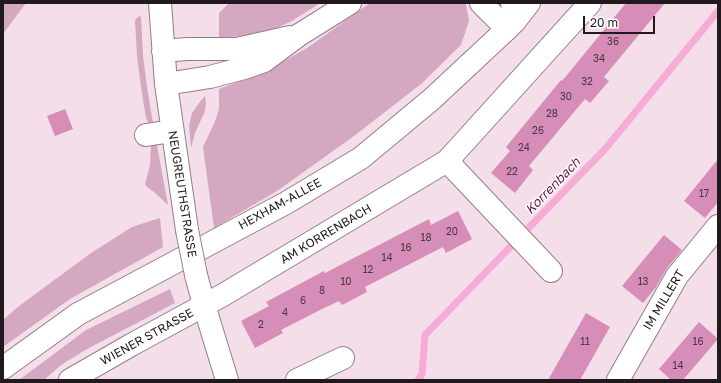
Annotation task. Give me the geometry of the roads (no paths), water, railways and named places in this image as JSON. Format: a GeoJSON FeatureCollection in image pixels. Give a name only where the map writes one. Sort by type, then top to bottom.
{"type":"FeatureCollection","features":[{"type":"Feature","properties":{"kind":"street","name":"NEUGREUTHSTRASSE"},"geometry":{"type":"LineString","coordinates":[[160,3],[162,51],[187,230],[204,306],[227,380]]}},
{"type":"Feature","properties":{"kind":"street"},"geometry":{"type":"LineString","coordinates":[[166,84],[210,77],[264,61],[299,35],[350,3]]}},
{"type":"Feature","properties":{"kind":"street"},"geometry":{"type":"LineString","coordinates":[[481,3],[511,18]]}},
{"type":"Feature","properties":{"kind":"street","name":"HEXHAM-ALLEE"},"geometry":{"type":"LineString","coordinates":[[3,368],[78,314],[286,203],[361,158],[432,99],[511,18],[529,3]]}},
{"type":"Feature","properties":{"kind":"street","name":"AM KORRENBACH"},"geometry":{"type":"LineString","coordinates":[[204,306],[447,162],[590,3]]}},
{"type":"Feature","properties":{"kind":"street"},"geometry":{"type":"LineString","coordinates":[[162,51],[187,49],[237,49],[299,35]]}},
{"type":"Feature","properties":{"kind":"street"},"geometry":{"type":"LineString","coordinates":[[146,135],[172,131]]}},
{"type":"Feature","properties":{"kind":"street"},"geometry":{"type":"LineString","coordinates":[[447,162],[551,271]]}},
{"type":"Feature","properties":{"kind":"street","name":"IM MILLERT"},"geometry":{"type":"LineString","coordinates":[[618,380],[676,276],[718,226]]}},
{"type":"Feature","properties":{"kind":"street","name":"WIENER STRASSE"},"geometry":{"type":"LineString","coordinates":[[70,380],[204,306]]}},
{"type":"Feature","properties":{"kind":"street"},"geometry":{"type":"LineString","coordinates":[[297,380],[343,358]]}},
{"type":"Feature","properties":{"kind":"waterway","name":"Korrenbach"},"geometry":{"type":"LineString","coordinates":[[418,380],[422,374],[425,335],[606,148],[718,11]]}}]}
